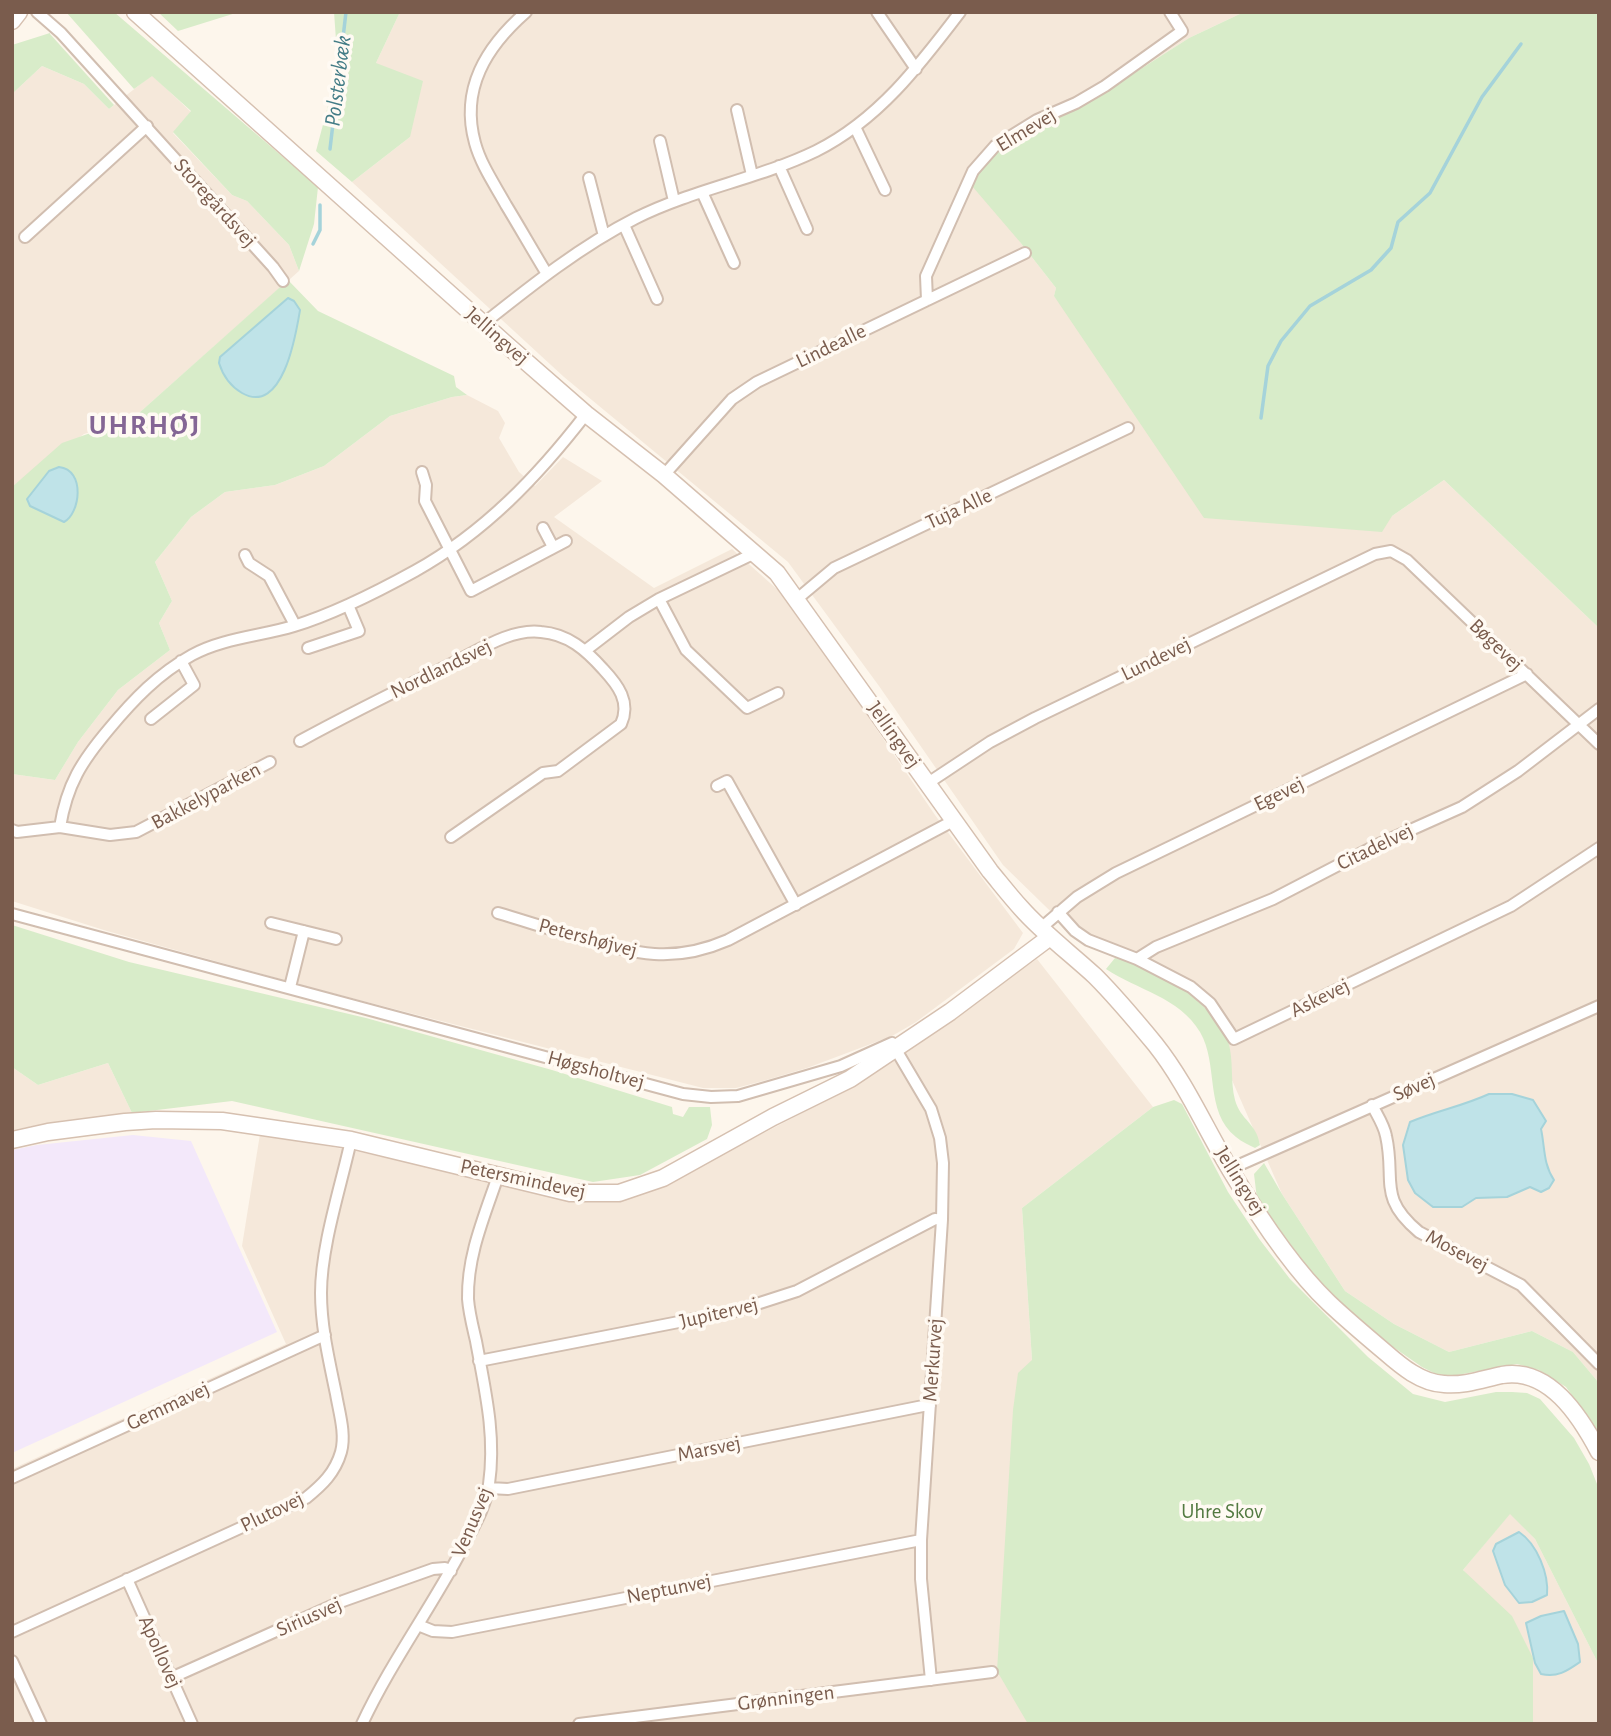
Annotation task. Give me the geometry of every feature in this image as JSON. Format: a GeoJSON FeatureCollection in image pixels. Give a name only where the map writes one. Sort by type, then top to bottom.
{"type":"FeatureCollection","features":[{"type":"Feature","properties":{"kind":"main road"},"geometry":{"type":"LineString","coordinates":[[12,21],[19,12]]}},
{"type":"Feature","properties":{"kind":"main road","name":"Jellingvej"},"geometry":{"type":"LineString","coordinates":[[135,12],[483,324],[586,414],[664,475],[777,573],[953,821],[1010,896],[1097,978],[1155,1044],[1194,1102],[1230,1169],[1297,1267],[1327,1302],[1395,1361],[1411,1373],[1431,1382],[1444,1384],[1488,1380],[1503,1375],[1530,1377],[1545,1384],[1560,1396],[1587,1430],[1599,1452]]}},
{"type":"Feature","properties":{"kind":"main road","name":"Petersmindevej"},"geometry":{"type":"LineString","coordinates":[[12,1140],[61,1130],[156,1120],[222,1121],[351,1140],[570,1193],[619,1193],[663,1178],[850,1079],[896,1050],[1046,932]]}},
{"type":"Feature","properties":{"kind":"street","name":"Storegårdsvej"},"geometry":{"type":"LineString","coordinates":[[37,12],[61,33],[147,127],[273,267],[282,281]]}},
{"type":"Feature","properties":{"kind":"street"},"geometry":{"type":"LineString","coordinates":[[526,12],[505,31],[485,56],[474,85],[471,116],[475,142],[484,166],[547,274]]}},
{"type":"Feature","properties":{"kind":"street"},"geometry":{"type":"LineString","coordinates":[[877,12],[916,69]]}},
{"type":"Feature","properties":{"kind":"street"},"geometry":{"type":"LineString","coordinates":[[483,324],[547,274],[624,225],[674,201],[779,166],[833,142],[886,102],[916,69],[960,12]]}},
{"type":"Feature","properties":{"kind":"street","name":"Elmevej"},"geometry":{"type":"LineString","coordinates":[[927,300],[926,276],[973,171],[995,146],[1015,132],[1105,86],[1182,31],[1170,12]]}},
{"type":"Feature","properties":{"kind":"street"},"geometry":{"type":"LineString","coordinates":[[737,110],[752,175]]}},
{"type":"Feature","properties":{"kind":"street"},"geometry":{"type":"LineString","coordinates":[[25,237],[147,127]]}},
{"type":"Feature","properties":{"kind":"street"},"geometry":{"type":"LineString","coordinates":[[855,127],[885,190]]}},
{"type":"Feature","properties":{"kind":"street"},"geometry":{"type":"LineString","coordinates":[[660,141],[674,201]]}},
{"type":"Feature","properties":{"kind":"street"},"geometry":{"type":"LineString","coordinates":[[779,166],[807,229]]}},
{"type":"Feature","properties":{"kind":"street"},"geometry":{"type":"LineString","coordinates":[[589,178],[604,236]]}},
{"type":"Feature","properties":{"kind":"street"},"geometry":{"type":"LineString","coordinates":[[702,192],[734,262]]}},
{"type":"Feature","properties":{"kind":"street"},"geometry":{"type":"LineString","coordinates":[[624,225],[657,299]]}},
{"type":"Feature","properties":{"kind":"street","name":"Lindealle"},"geometry":{"type":"LineString","coordinates":[[664,475],[713,418],[732,399],[749,388],[1025,253]]}},
{"type":"Feature","properties":{"kind":"street"},"geometry":{"type":"LineString","coordinates":[[60,827],[64,800],[87,755],[138,695],[159,676],[181,661],[223,643],[295,625],[348,605],[416,571],[471,535],[521,490],[560,448],[586,414]]}},
{"type":"Feature","properties":{"kind":"street","name":"Tuja Alle"},"geometry":{"type":"LineString","coordinates":[[797,599],[834,568],[1128,428]]}},
{"type":"Feature","properties":{"kind":"street"},"geometry":{"type":"LineString","coordinates":[[422,472],[426,485],[425,501],[471,591],[565,541]]}},
{"type":"Feature","properties":{"kind":"street"},"geometry":{"type":"LineString","coordinates":[[543,528],[553,547]]}},
{"type":"Feature","properties":{"kind":"street","name":"Lundevej"},"geometry":{"type":"LineString","coordinates":[[928,783],[990,742],[1035,718],[1364,559],[1382,551],[1391,551]]}},
{"type":"Feature","properties":{"kind":"street","name":"Bøgevej"},"geometry":{"type":"LineString","coordinates":[[1391,551],[1407,560],[1599,744]]}},
{"type":"Feature","properties":{"kind":"street"},"geometry":{"type":"LineString","coordinates":[[586,650],[629,617],[659,599],[755,552]]}},
{"type":"Feature","properties":{"kind":"street"},"geometry":{"type":"LineString","coordinates":[[245,555],[249,563],[269,576],[295,625]]}},
{"type":"Feature","properties":{"kind":"street"},"geometry":{"type":"LineString","coordinates":[[659,599],[686,650],[747,708],[778,693]]}},
{"type":"Feature","properties":{"kind":"street"},"geometry":{"type":"LineString","coordinates":[[308,648],[359,631],[348,605]]}},
{"type":"Feature","properties":{"kind":"street","name":"Nordlandsvej"},"geometry":{"type":"LineString","coordinates":[[300,741],[402,688],[523,632],[540,631],[562,636],[586,650],[617,684],[625,702],[625,715],[621,724],[558,771],[543,773],[451,837]]}},
{"type":"Feature","properties":{"kind":"street"},"geometry":{"type":"LineString","coordinates":[[151,719],[172,699],[194,685],[181,661]]}},
{"type":"Feature","properties":{"kind":"street","name":"Egevej"},"geometry":{"type":"LineString","coordinates":[[1046,932],[1058,912],[1116,873],[1527,674]]}},
{"type":"Feature","properties":{"kind":"street","name":"Citadelvej"},"geometry":{"type":"LineString","coordinates":[[1137,959],[1156,947],[1273,899],[1377,845],[1462,807],[1518,771],[1599,709]]}},
{"type":"Feature","properties":{"kind":"street","name":"Bakkelyparken"},"geometry":{"type":"LineString","coordinates":[[12,830],[18,832],[60,827],[110,835],[136,832],[270,762]]}},
{"type":"Feature","properties":{"kind":"street"},"geometry":{"type":"LineString","coordinates":[[717,786],[727,781],[796,905]]}},
{"type":"Feature","properties":{"kind":"street","name":"Petershøjvej"},"geometry":{"type":"LineString","coordinates":[[498,913],[631,953],[680,954],[710,948],[953,821]]}},
{"type":"Feature","properties":{"kind":"street","name":"Askevej"},"geometry":{"type":"LineString","coordinates":[[1058,912],[1074,931],[1088,940],[1137,959],[1191,987],[1210,1003],[1234,1040],[1511,906],[1599,848]]}},
{"type":"Feature","properties":{"kind":"street","name":"Høgsholtvej"},"geometry":{"type":"LineString","coordinates":[[12,915],[692,1095],[738,1096],[807,1078],[892,1043],[896,1050]]}},
{"type":"Feature","properties":{"kind":"street"},"geometry":{"type":"LineString","coordinates":[[271,923],[336,939]]}},
{"type":"Feature","properties":{"kind":"street"},"geometry":{"type":"LineString","coordinates":[[290,987],[303,931]]}},
{"type":"Feature","properties":{"kind":"street","name":"Søvej"},"geometry":{"type":"LineString","coordinates":[[1230,1169],[1599,1006]]}},
{"type":"Feature","properties":{"kind":"street","name":"Merkurvej"},"geometry":{"type":"LineString","coordinates":[[896,1050],[931,1109],[940,1138],[943,1163],[942,1220],[920,1540],[931,1680]]}},
{"type":"Feature","properties":{"kind":"street","name":"Mosevej"},"geometry":{"type":"LineString","coordinates":[[1373,1105],[1386,1135],[1391,1196],[1396,1209],[1406,1221],[1419,1232],[1521,1285],[1599,1364]]}},
{"type":"Feature","properties":{"kind":"street","name":"Plutovej"},"geometry":{"type":"LineString","coordinates":[[12,1632],[306,1498],[324,1483],[335,1467],[342,1449],[342,1429],[325,1335],[321,1291],[327,1248],[351,1140]]}},
{"type":"Feature","properties":{"kind":"street","name":"Venusvej"},"geometry":{"type":"LineString","coordinates":[[362,1724],[379,1687],[451,1571],[489,1488],[493,1452],[492,1423],[468,1303],[468,1276],[474,1243],[498,1176]]}},
{"type":"Feature","properties":{"kind":"street","name":"Jupitervej"},"geometry":{"type":"LineString","coordinates":[[479,1361],[735,1311],[797,1291],[935,1219],[942,1220]]}},
{"type":"Feature","properties":{"kind":"street","name":"Gemmavej"},"geometry":{"type":"LineString","coordinates":[[12,1478],[325,1335]]}},
{"type":"Feature","properties":{"kind":"street","name":"Marsvej"},"geometry":{"type":"LineString","coordinates":[[489,1488],[508,1489],[930,1406]]}},
{"type":"Feature","properties":{"kind":"street","name":"Neptunvej"},"geometry":{"type":"LineString","coordinates":[[418,1625],[433,1631],[452,1632],[920,1540]]}},
{"type":"Feature","properties":{"kind":"street","name":"Siriusvej"},"geometry":{"type":"LineString","coordinates":[[171,1678],[343,1601],[433,1569],[445,1568],[451,1571]]}},
{"type":"Feature","properties":{"kind":"street","name":"Apollovej"},"geometry":{"type":"LineString","coordinates":[[127,1579],[192,1724]]}},
{"type":"Feature","properties":{"kind":"street"},"geometry":{"type":"LineString","coordinates":[[12,1661],[41,1724]]}},
{"type":"Feature","properties":{"kind":"street","name":"Grønningen"},"geometry":{"type":"LineString","coordinates":[[579,1724],[626,1721],[992,1672]]}},
{"type":"Feature","properties":{"kind":"shaded area"},"geometry":{"type":"Polygon","coordinates":[[[400,12],[1244,12],[1189,38],[1089,102],[1002,146],[1020,242],[1056,288],[1054,296],[1392,516],[1444,480],[1599,628],[1599,1383],[1573,1352],[1532,1331],[1449,1352],[1394,1324],[1345,1291],[1282,1194],[1199,1005],[1115,958],[1084,944],[1003,865],[879,686],[788,562],[564,377],[352,182],[410,137],[376,63],[400,12]]]}},
{"type":"Feature","properties":{"kind":"shaded area"},"geometry":{"type":"Polygon","coordinates":[[[42,66],[84,84],[109,109],[152,75],[191,112],[173,133],[232,195],[247,201],[289,245],[299,271],[139,413],[119,423],[84,434],[12,487],[12,94],[42,66]]]}},
{"type":"Feature","properties":{"kind":"shaded area"},"geometry":{"type":"Polygon","coordinates":[[[467,395],[498,411],[505,423],[499,438],[519,472],[535,486],[563,457],[602,481],[554,517],[654,588],[732,549],[788,599],[935,815],[1023,933],[1014,949],[916,1022],[892,1036],[807,1068],[763,1081],[736,1088],[703,1088],[316,989],[107,931],[12,901],[12,774],[55,780],[78,742],[118,690],[170,650],[159,623],[172,601],[155,562],[191,517],[225,492],[275,485],[324,466],[390,416],[467,395]]]}},
{"type":"Feature","properties":{"kind":"shaded area"},"geometry":{"type":"Polygon","coordinates":[[[1037,959],[1153,1107],[1022,1208],[1032,1360],[1028,1724],[12,1724],[12,1469],[286,1344],[242,1246],[260,1134],[360,1152],[578,1200],[631,1198],[676,1179],[823,1102],[1037,959]]]}},
{"type":"Feature","properties":{"kind":"shaded area"},"geometry":{"type":"Polygon","coordinates":[[[108,1063],[132,1113],[60,1121],[12,1130],[12,1067],[38,1085],[108,1063]]]}},
{"type":"Feature","properties":{"kind":"shaded area"},"geometry":{"type":"Polygon","coordinates":[[[133,1135],[191,1141],[277,1332],[12,1453],[12,1150],[133,1135]]]}},
{"type":"Feature","properties":{"kind":"shaded area"},"geometry":{"type":"Polygon","coordinates":[[[1510,1513],[1535,1539],[1599,1665],[1599,1724],[1533,1724],[1533,1658],[1463,1570],[1510,1513]]]}},
{"type":"Feature","properties":{"kind":"green space"},"geometry":{"type":"Polygon","coordinates":[[[66,12],[114,12],[318,187],[314,224],[299,271],[289,245],[247,201],[232,195],[173,132],[191,111],[152,76],[134,89],[66,12]]]}},
{"type":"Feature","properties":{"kind":"green space"},"geometry":{"type":"Polygon","coordinates":[[[158,12],[239,12],[178,31],[158,12]]]}},
{"type":"Feature","properties":{"kind":"green space"},"geometry":{"type":"Polygon","coordinates":[[[334,12],[400,12],[376,63],[423,81],[410,137],[352,182],[316,151],[338,68],[334,12]]]}},
{"type":"Feature","properties":{"kind":"green space"},"geometry":{"type":"Polygon","coordinates":[[[1244,12],[1599,12],[1599,628],[1444,480],[1392,516],[1382,532],[1204,518],[1054,296],[1056,288],[972,186],[977,175],[1002,146],[1089,102],[1189,38],[1244,12]]]}},
{"type":"Feature","properties":{"kind":"green space"},"geometry":{"type":"Polygon","coordinates":[[[50,33],[114,105],[109,109],[84,84],[42,66],[12,94],[12,45],[50,33]]]}},
{"type":"Feature","properties":{"kind":"green space"},"geometry":{"type":"Polygon","coordinates":[[[288,280],[318,311],[454,376],[456,387],[467,395],[390,416],[324,466],[275,485],[225,492],[191,517],[155,562],[172,601],[159,623],[170,650],[118,690],[78,742],[55,780],[12,774],[12,487],[62,443],[139,413],[288,280]]]}},
{"type":"Feature","properties":{"kind":"green space"},"geometry":{"type":"Polygon","coordinates":[[[12,925],[129,962],[366,1018],[552,1070],[672,1107],[673,1114],[683,1117],[689,1107],[710,1107],[712,1125],[707,1139],[640,1175],[593,1182],[232,1101],[132,1113],[108,1063],[38,1085],[12,1067],[12,925]]]}},
{"type":"Feature","properties":{"kind":"green space"},"geometry":{"type":"Polygon","coordinates":[[[1115,958],[1147,969],[1181,988],[1210,1013],[1221,1027],[1230,1048],[1235,1100],[1255,1131],[1260,1145],[1255,1148],[1236,1137],[1226,1127],[1216,1101],[1206,1045],[1191,1020],[1169,1002],[1106,969],[1115,958]]]}},
{"type":"Feature","properties":{"kind":"green space","name":"Uhre Skov"},"geometry":{"type":"Polygon","coordinates":[[[1174,1100],[1182,1104],[1228,1192],[1260,1240],[1290,1279],[1368,1357],[1413,1394],[1445,1402],[1496,1392],[1527,1393],[1540,1399],[1574,1438],[1589,1464],[1599,1489],[1599,1665],[1535,1539],[1510,1514],[1463,1570],[1512,1616],[1533,1658],[1533,1724],[1028,1724],[997,1671],[1013,1410],[1018,1373],[1032,1360],[1022,1208],[1153,1107],[1174,1100]]]}},
{"type":"Feature","properties":{"kind":"green space"},"geometry":{"type":"Polygon","coordinates":[[[1264,1163],[1345,1291],[1394,1324],[1449,1352],[1532,1331],[1573,1352],[1599,1383],[1599,1442],[1586,1415],[1566,1387],[1539,1370],[1517,1364],[1452,1376],[1436,1374],[1370,1331],[1311,1272],[1257,1199],[1254,1174],[1264,1163]]]}},
{"type":"Feature","properties":{"kind":"water"},"geometry":{"type":"Polygon","coordinates":[[[288,298],[294,301],[300,310],[285,369],[268,393],[256,397],[242,393],[225,376],[219,363],[220,357],[288,298]]]}},
{"type":"Feature","properties":{"kind":"water"},"geometry":{"type":"Polygon","coordinates":[[[59,467],[68,470],[73,476],[78,493],[74,510],[64,522],[30,506],[27,499],[49,471],[59,467]]]}},
{"type":"Feature","properties":{"kind":"water"},"geometry":{"type":"Polygon","coordinates":[[[1489,1094],[1512,1094],[1533,1100],[1546,1121],[1541,1129],[1546,1162],[1554,1180],[1549,1188],[1541,1192],[1530,1187],[1507,1197],[1476,1198],[1462,1207],[1433,1207],[1415,1193],[1408,1180],[1403,1145],[1410,1122],[1489,1094]]]}},
{"type":"Feature","properties":{"kind":"water"},"geometry":{"type":"Polygon","coordinates":[[[1519,1532],[1536,1552],[1546,1578],[1547,1595],[1532,1602],[1519,1603],[1505,1585],[1493,1551],[1496,1544],[1519,1532]]]}},
{"type":"Feature","properties":{"kind":"water"},"geometry":{"type":"Polygon","coordinates":[[[1564,1611],[1578,1644],[1580,1662],[1557,1674],[1541,1674],[1535,1663],[1526,1623],[1541,1616],[1564,1611]]]}},
{"type":"Feature","properties":{"kind":"waterway","name":"Polsterbæk"},"geometry":{"type":"LineString","coordinates":[[330,149],[346,12]]}},
{"type":"Feature","properties":{"kind":"waterway"},"geometry":{"type":"LineString","coordinates":[[1261,418],[1268,366],[1281,341],[1310,306],[1371,270],[1391,248],[1398,222],[1430,193],[1482,97],[1521,44]]}},
{"type":"Feature","properties":{"kind":"waterway","name":"Polsterbæk"},"geometry":{"type":"LineString","coordinates":[[313,244],[320,230],[320,205]]}},
{"type":"Feature","properties":{"kind":"district","name":"UHRHØJ"},"geometry":{"type":"Point","coordinates":[145,426]}}]}
